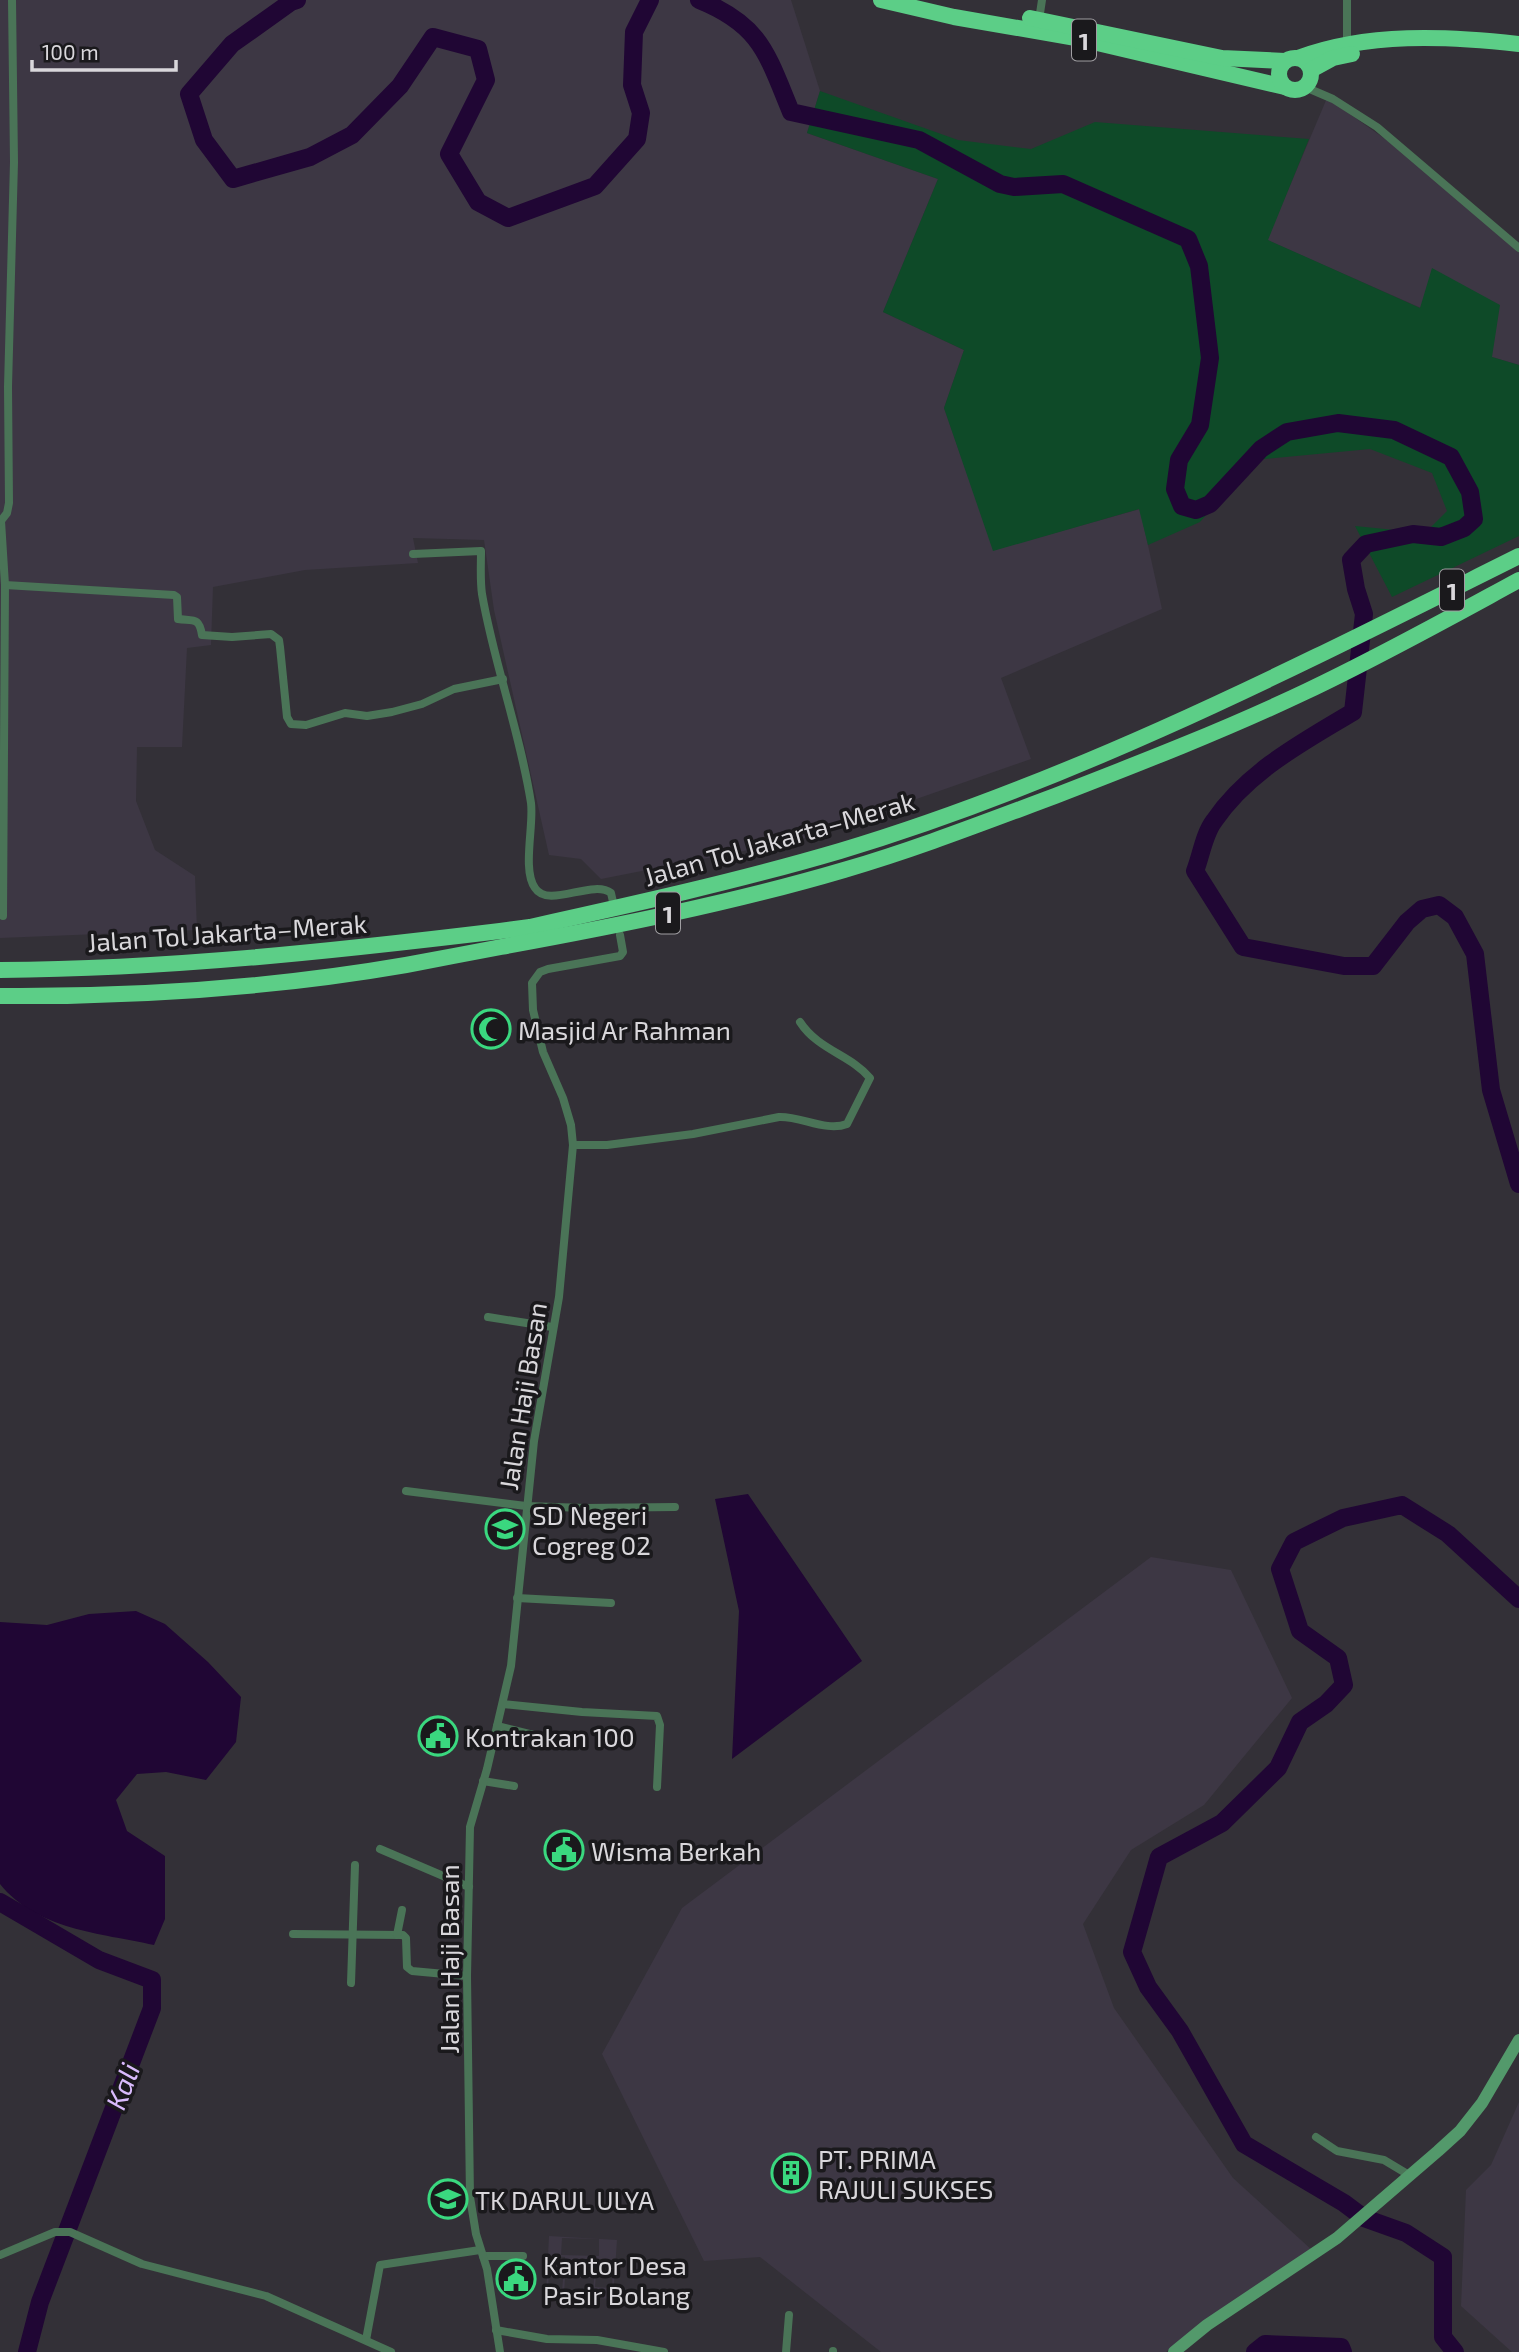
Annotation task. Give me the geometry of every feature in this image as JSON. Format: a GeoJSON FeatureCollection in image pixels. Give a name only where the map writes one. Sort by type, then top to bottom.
{"type":"FeatureCollection","features":[{"type":"Feature","properties":{"kind":"highway","name":"1"},"geometry":{"type":"LineString","coordinates":[[881,0],[954,17],[1076,38],[1161,52],[1222,58],[1292,59],[1323,49],[1413,38],[1519,44]]}},
{"type":"Feature","properties":{"kind":"highway","name":"1"},"geometry":{"type":"LineString","coordinates":[[920,0],[1039,20],[1295,90],[1305,87]]}},
{"type":"Feature","properties":{"kind":"highway","name":"1"},"geometry":{"type":"LineString","coordinates":[[1311,71],[1333,58],[1444,39]]}},
{"type":"Feature","properties":{"kind":"highway"},"geometry":{"type":"LineString","coordinates":[[1285,87],[1279,74],[1292,59],[1307,62],[1311,80],[1305,87]]}},
{"type":"Feature","properties":{"kind":"highway","name":"Jalan Tol Jakarta–Merak"},"geometry":{"type":"LineString","coordinates":[[0,970],[182,964],[305,954],[530,927],[745,877],[938,818],[1121,748],[1216,705],[1519,556]]}},
{"type":"Feature","properties":{"kind":"highway","name":"Jalan Tol Jakarta–Merak"},"geometry":{"type":"LineString","coordinates":[[0,996],[186,991],[404,965],[533,942],[745,897],[844,870],[942,839],[1121,771],[1305,692],[1519,580]]}},
{"type":"Feature","properties":{"kind":"street"},"geometry":{"type":"LineString","coordinates":[[3,916],[5,585],[1,521],[9,503],[8,387],[14,162],[12,0]]}},
{"type":"Feature","properties":{"kind":"street"},"geometry":{"type":"LineString","coordinates":[[1039,20],[1042,0]]}},
{"type":"Feature","properties":{"kind":"street"},"geometry":{"type":"LineString","coordinates":[[1347,0],[1347,46]]}},
{"type":"Feature","properties":{"kind":"street"},"geometry":{"type":"LineString","coordinates":[[1305,87],[1333,99],[1377,127],[1519,248]]}},
{"type":"Feature","properties":{"kind":"street"},"geometry":{"type":"LineString","coordinates":[[413,555],[481,551],[482,590],[531,805],[530,868],[534,888],[539,893],[551,896],[601,888],[611,893],[613,902]]}},
{"type":"Feature","properties":{"kind":"street"},"geometry":{"type":"LineString","coordinates":[[5,585],[174,595],[178,603],[178,619],[197,621],[202,635],[232,637],[271,634],[279,640],[287,717],[291,724],[306,725],[345,713],[367,716],[392,712],[422,704],[454,689],[503,679]]}},
{"type":"Feature","properties":{"kind":"street","name":"Jalan Haji Basan"},"geometry":{"type":"LineString","coordinates":[[500,2352],[470,2197],[467,1976],[471,1818],[503,1704],[510,1666],[534,1441],[565,1247],[573,1145],[571,1125],[563,1098],[543,1052],[533,1010],[532,983],[540,972],[548,969],[620,956],[623,952],[620,935]]}},
{"type":"Feature","properties":{"kind":"street"},"geometry":{"type":"LineString","coordinates":[[573,1145],[607,1145],[693,1134],[791,1116],[829,1126],[847,1124],[870,1078],[821,1044],[800,1022]]}},
{"type":"Feature","properties":{"kind":"street"},"geometry":{"type":"LineString","coordinates":[[488,1317],[552,1327]]}},
{"type":"Feature","properties":{"kind":"street"},"geometry":{"type":"LineString","coordinates":[[406,1491],[526,1506],[675,1507]]}},
{"type":"Feature","properties":{"kind":"street"},"geometry":{"type":"LineString","coordinates":[[517,1598],[611,1603]]}},
{"type":"Feature","properties":{"kind":"street"},"geometry":{"type":"LineString","coordinates":[[503,1704],[657,1716],[660,1735],[657,1787]]}},
{"type":"Feature","properties":{"kind":"street"},"geometry":{"type":"LineString","coordinates":[[497,1726],[570,1744]]}},
{"type":"Feature","properties":{"kind":"street"},"geometry":{"type":"LineString","coordinates":[[483,1781],[514,1786]]}},
{"type":"Feature","properties":{"kind":"street"},"geometry":{"type":"LineString","coordinates":[[380,1849],[468,1888]]}},
{"type":"Feature","properties":{"kind":"street"},"geometry":{"type":"LineString","coordinates":[[351,1983],[355,1865]]}},
{"type":"Feature","properties":{"kind":"street"},"geometry":{"type":"LineString","coordinates":[[397,1935],[402,1910]]}},
{"type":"Feature","properties":{"kind":"street"},"geometry":{"type":"LineString","coordinates":[[293,1934],[397,1935],[406,1938],[407,1967],[412,1971],[467,1976]]}},
{"type":"Feature","properties":{"kind":"street"},"geometry":{"type":"LineString","coordinates":[[1174,2352],[1208,2325],[1337,2238],[1460,2131],[1482,2103],[1519,2040]]}},
{"type":"Feature","properties":{"kind":"street"},"geometry":{"type":"LineString","coordinates":[[1316,2137],[1337,2151],[1384,2160],[1409,2175]]}},
{"type":"Feature","properties":{"kind":"street"},"geometry":{"type":"LineString","coordinates":[[0,2255],[55,2232],[70,2232],[142,2264],[266,2296],[391,2352]]}},
{"type":"Feature","properties":{"kind":"street"},"geometry":{"type":"LineString","coordinates":[[366,2340],[380,2264],[482,2253],[523,2256]]}},
{"type":"Feature","properties":{"kind":"street"},"geometry":{"type":"LineString","coordinates":[[786,2352],[789,2315]]}},
{"type":"Feature","properties":{"kind":"street"},"geometry":{"type":"LineString","coordinates":[[496,2330],[547,2339],[597,2340],[664,2352]]}},
{"type":"Feature","properties":{"kind":"shaded area"},"geometry":{"type":"Polygon","coordinates":[[[0,0],[791,0],[820,91],[807,133],[938,179],[883,312],[964,350],[944,408],[994,550],[1140,509],[1162,609],[1001,678],[1031,759],[799,840],[601,879],[581,859],[549,855],[494,610],[484,540],[413,538],[418,563],[305,570],[213,587],[211,645],[187,648],[182,747],[137,747],[136,801],[155,850],[195,876],[197,930],[0,938],[0,0]]]}},
{"type":"Feature","properties":{"kind":"shaded area"},"geometry":{"type":"Polygon","coordinates":[[[1327,98],[1412,158],[1519,249],[1519,365],[1492,357],[1432,269],[1421,308],[1267,240],[1327,98]]]}},
{"type":"Feature","properties":{"kind":"shaded area"},"geometry":{"type":"Polygon","coordinates":[[[748,1494],[862,1661],[732,1759],[739,1611],[715,1499],[748,1494]]]}},
{"type":"Feature","properties":{"kind":"shaded area"},"geometry":{"type":"Polygon","coordinates":[[[1151,1557],[1231,1570],[1292,1698],[1204,1805],[1131,1850],[1083,1924],[1114,2008],[1233,2178],[1313,2251],[1190,2332],[1166,2352],[881,2352],[760,2257],[704,2261],[602,2054],[682,1908],[1151,1557]]]}},
{"type":"Feature","properties":{"kind":"shaded area"},"geometry":{"type":"Polygon","coordinates":[[[136,1611],[165,1624],[208,1662],[241,1697],[236,1742],[206,1780],[166,1772],[137,1774],[116,1800],[127,1831],[165,1856],[165,1919],[154,1945],[91,1933],[51,1920],[15,1899],[0,1884],[0,1622],[47,1625],[89,1614],[136,1611]]]}},
{"type":"Feature","properties":{"kind":"shaded area"},"geometry":{"type":"Polygon","coordinates":[[[1519,2102],[1519,2352],[1512,2352],[1461,2306],[1466,2190],[1491,2165],[1519,2102]]]}},
{"type":"Feature","properties":{"kind":"shaded area"},"geometry":{"type":"Polygon","coordinates":[[[549,2236],[617,2240],[613,2299],[546,2295],[549,2236]],[[562,2238],[561,2255],[599,2256],[599,2239],[562,2238]],[[550,2256],[548,2290],[562,2291],[565,2257],[550,2256]],[[597,2263],[595,2287],[612,2288],[613,2264],[597,2263]],[[565,2278],[564,2295],[593,2296],[594,2278],[565,2278]]]}},
{"type":"Feature","properties":{"kind":"green space"},"geometry":{"type":"Polygon","coordinates":[[[820,91],[958,140],[1031,149],[1095,122],[1309,139],[1268,240],[1420,308],[1432,268],[1500,305],[1492,357],[1519,365],[1519,536],[1392,597],[1355,526],[1425,533],[1447,511],[1432,473],[1370,449],[1255,460],[1200,522],[1148,545],[1139,509],[993,551],[944,408],[964,350],[883,312],[938,179],[807,133],[820,91]]]}},
{"type":"Feature","properties":{"kind":"waterway"},"geometry":{"type":"LineString","coordinates":[[297,0],[232,44],[189,94],[204,140],[233,179],[310,157],[352,135],[400,86],[433,37],[478,49],[486,80],[449,154],[478,202],[508,218],[595,186],[637,139],[641,113],[632,85],[634,32],[650,0]]}},
{"type":"Feature","properties":{"kind":"waterway"},"geometry":{"type":"LineString","coordinates":[[699,0],[720,10],[749,31],[768,58],[791,112],[919,140],[1000,184],[1014,187],[1063,184],[1188,239],[1199,266],[1210,358],[1200,425],[1179,460],[1175,489],[1182,506],[1196,510],[1210,504],[1261,449],[1287,432],[1338,423],[1394,430],[1451,457],[1470,492],[1474,519],[1464,528],[1441,537],[1413,534],[1366,544],[1351,560],[1364,614],[1353,712],[1278,759],[1243,787],[1211,826],[1195,871],[1243,947],[1344,966],[1373,966],[1407,922],[1422,909],[1439,905],[1455,917],[1475,954],[1491,1090],[1519,1184]]}},
{"type":"Feature","properties":{"kind":"waterway"},"geometry":{"type":"LineString","coordinates":[[1455,2352],[1443,2337],[1443,2257],[1406,2233],[1364,2218],[1344,2203],[1244,2144],[1180,2031],[1148,1987],[1132,1952],[1159,1857],[1222,1823],[1278,1768],[1300,1722],[1326,1704],[1344,1685],[1338,1658],[1300,1631],[1280,1569],[1294,1542],[1343,1518],[1402,1505],[1448,1534],[1519,1599]]}},
{"type":"Feature","properties":{"kind":"waterway","name":"Kali"},"geometry":{"type":"LineString","coordinates":[[0,1902],[99,1960],[152,1980],[152,2008],[40,2302],[27,2352]]}},
{"type":"Feature","properties":{"kind":"waterway"},"geometry":{"type":"LineString","coordinates":[[1255,2352],[1265,2344],[1341,2347],[1343,2352]]}},
{"type":"Feature","properties":{"kind":"place","name":"Masjid Ar Rahman"},"geometry":{"type":"Point","coordinates":[491,1029]}},
{"type":"Feature","properties":{"kind":"place","name":"SD Negeri Cogreg 02"},"geometry":{"type":"Point","coordinates":[505,1529]}},
{"type":"Feature","properties":{"kind":"place","name":"Kontrakan 100"},"geometry":{"type":"Point","coordinates":[438,1736]}},
{"type":"Feature","properties":{"kind":"place","name":"Wisma Berkah"},"geometry":{"type":"Point","coordinates":[564,1850]}},
{"type":"Feature","properties":{"kind":"place","name":"PT. PRIMA RAJULI SUKSES"},"geometry":{"type":"Point","coordinates":[791,2173]}},
{"type":"Feature","properties":{"kind":"place","name":"TK DARUL ULYA"},"geometry":{"type":"Point","coordinates":[448,2199]}},
{"type":"Feature","properties":{"kind":"place","name":"Kantor Desa Pasir Bolang"},"geometry":{"type":"Point","coordinates":[516,2279]}}]}
